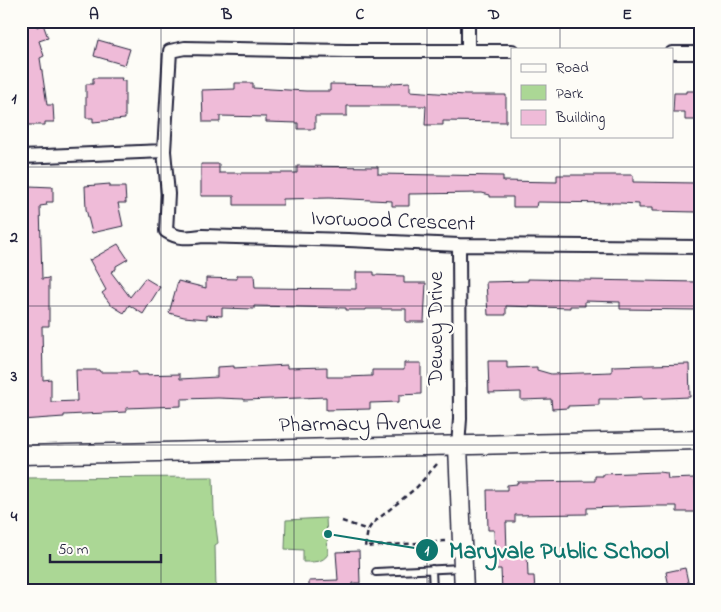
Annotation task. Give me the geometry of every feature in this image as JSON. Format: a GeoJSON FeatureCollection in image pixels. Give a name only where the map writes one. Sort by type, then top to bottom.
{"type":"FeatureCollection","features":[{"type":"Feature","properties":{"kind":"street"},"geometry":{"type":"LineString","coordinates":[[468,21],[468,50]]}},
{"type":"Feature","properties":{"kind":"street"},"geometry":{"type":"LineString","coordinates":[[21,157],[164,151],[170,51],[185,48],[347,51],[511,51]]}},
{"type":"Feature","properties":{"kind":"street"},"geometry":{"type":"LineString","coordinates":[[674,53],[700,54]]}},
{"type":"Feature","properties":{"kind":"street","name":"Ivorwood Crescent"},"geometry":{"type":"LineString","coordinates":[[164,151],[168,194],[166,231],[172,235],[185,238],[202,236],[459,245],[700,247]]}},
{"type":"Feature","properties":{"kind":"street","name":"Dewey Drive"},"geometry":{"type":"LineString","coordinates":[[459,245],[460,418],[458,446],[464,591]]}},
{"type":"Feature","properties":{"kind":"street","name":"Pharmacy Avenue"},"geometry":{"type":"LineString","coordinates":[[21,455],[700,440]]}},
{"type":"Feature","properties":{"kind":"lane"},"geometry":{"type":"LineString","coordinates":[[376,572],[463,568]]}},
{"type":"Feature","properties":{"kind":"lane"},"geometry":{"type":"LineString","coordinates":[[432,570],[432,591]]}},
{"type":"Feature","properties":{"kind":"path"},"geometry":{"type":"LineString","coordinates":[[437,464],[417,487],[372,524],[368,530],[365,547],[447,541]]}},
{"type":"Feature","properties":{"kind":"path"},"geometry":{"type":"LineString","coordinates":[[342,521],[368,530]]}},
{"type":"Feature","properties":{"kind":"green space"},"geometry":{"type":"Polygon","coordinates":[[[213,477],[214,511],[218,543],[215,545],[216,591],[21,591],[21,478],[213,477]]]}},
{"type":"Feature","properties":{"kind":"green space"},"geometry":{"type":"Polygon","coordinates":[[[326,518],[328,554],[326,557],[317,561],[303,562],[303,550],[285,549],[286,520],[326,518]]]}},
{"type":"Feature","properties":{"kind":"building"},"geometry":{"type":"Polygon","coordinates":[[[21,21],[34,21],[37,27],[43,24],[48,38],[39,41],[44,56],[40,58],[47,105],[53,105],[54,122],[45,122],[45,125],[21,125],[21,21]]]}},
{"type":"Feature","properties":{"kind":"building"},"geometry":{"type":"Polygon","coordinates":[[[98,40],[130,49],[125,65],[94,56],[98,40]]]}},
{"type":"Feature","properties":{"kind":"building"},"geometry":{"type":"Polygon","coordinates":[[[93,78],[122,78],[121,81],[125,81],[125,119],[93,122],[93,118],[86,118],[86,84],[93,84],[93,78]]]}},
{"type":"Feature","properties":{"kind":"building"},"geometry":{"type":"Polygon","coordinates":[[[410,82],[410,91],[465,95],[506,95],[506,122],[443,121],[443,125],[425,125],[426,106],[347,106],[347,116],[315,116],[315,129],[298,129],[298,123],[266,122],[266,117],[220,116],[220,122],[203,122],[202,90],[235,89],[235,83],[253,83],[253,88],[330,91],[330,84],[391,85],[391,83],[410,82]]]}},
{"type":"Feature","properties":{"kind":"building"},"geometry":{"type":"Polygon","coordinates":[[[686,91],[698,91],[698,120],[685,120],[685,112],[674,112],[674,93],[686,93],[686,91]]]}},
{"type":"Feature","properties":{"kind":"building"},"geometry":{"type":"Polygon","coordinates":[[[201,164],[219,164],[219,173],[297,173],[297,166],[378,167],[378,174],[503,176],[503,181],[557,182],[557,175],[633,175],[633,182],[696,183],[696,212],[652,211],[652,208],[639,208],[639,204],[620,203],[537,202],[536,207],[513,207],[513,197],[490,197],[490,195],[482,193],[409,194],[409,206],[392,206],[392,201],[329,198],[283,199],[283,205],[234,205],[234,196],[201,196],[201,164]]]}},
{"type":"Feature","properties":{"kind":"building"},"geometry":{"type":"Polygon","coordinates":[[[110,184],[110,187],[125,187],[126,203],[118,203],[123,226],[92,233],[86,209],[85,186],[110,184]]]}},
{"type":"Feature","properties":{"kind":"building"},"geometry":{"type":"Polygon","coordinates":[[[29,186],[53,187],[53,202],[46,202],[47,205],[40,206],[42,279],[49,278],[49,326],[42,326],[43,380],[51,379],[51,402],[77,401],[76,370],[137,372],[137,375],[180,374],[180,379],[217,377],[217,367],[234,366],[234,368],[287,365],[287,368],[327,367],[327,377],[347,377],[372,376],[372,370],[404,370],[404,363],[421,363],[421,394],[399,395],[399,402],[370,403],[370,409],[326,410],[326,397],[244,400],[218,398],[181,399],[181,406],[126,408],[126,412],[64,415],[64,417],[21,420],[21,189],[29,189],[29,186]]]}},
{"type":"Feature","properties":{"kind":"building"},"geometry":{"type":"Polygon","coordinates":[[[118,244],[128,259],[116,266],[116,269],[111,272],[130,297],[145,278],[160,287],[143,314],[129,305],[124,313],[111,305],[102,293],[106,290],[89,259],[118,244]]]}},
{"type":"Feature","properties":{"kind":"building"},"geometry":{"type":"Polygon","coordinates":[[[356,272],[404,276],[404,283],[426,283],[424,322],[406,322],[406,309],[346,310],[346,308],[254,306],[254,309],[222,308],[222,316],[207,315],[207,319],[184,317],[169,313],[178,281],[206,288],[206,278],[237,279],[237,275],[254,275],[255,288],[356,289],[356,272]]]}},
{"type":"Feature","properties":{"kind":"building"},"geometry":{"type":"Polygon","coordinates":[[[528,279],[697,282],[696,310],[620,309],[620,302],[585,301],[585,306],[570,306],[570,308],[506,306],[506,315],[488,315],[486,282],[528,281],[528,279]]]}},
{"type":"Feature","properties":{"kind":"building"},"geometry":{"type":"Polygon","coordinates":[[[488,361],[507,361],[507,368],[537,367],[537,370],[551,374],[612,372],[612,366],[689,364],[690,397],[599,399],[599,405],[568,406],[568,408],[552,409],[551,399],[521,400],[521,392],[489,393],[488,361]]]}},
{"type":"Feature","properties":{"kind":"building"},"geometry":{"type":"Polygon","coordinates":[[[667,473],[668,479],[695,478],[696,512],[677,512],[677,506],[649,506],[587,508],[587,514],[515,515],[515,522],[506,522],[507,551],[527,550],[528,576],[534,576],[535,591],[502,591],[501,569],[496,569],[495,566],[494,530],[488,530],[487,490],[507,490],[507,485],[517,484],[517,482],[595,481],[595,476],[603,476],[603,474],[667,473]]]}},
{"type":"Feature","properties":{"kind":"building"},"geometry":{"type":"Polygon","coordinates":[[[359,551],[360,583],[352,583],[352,591],[309,591],[309,581],[338,580],[336,552],[359,551]]]}},
{"type":"Feature","properties":{"kind":"building"},"geometry":{"type":"Polygon","coordinates":[[[685,568],[690,591],[670,591],[666,572],[685,568]]]}},
{"type":"Feature","properties":{"kind":"place","name":"Maryvale Public School"},"geometry":{"type":"Point","coordinates":[328,534]}}]}
